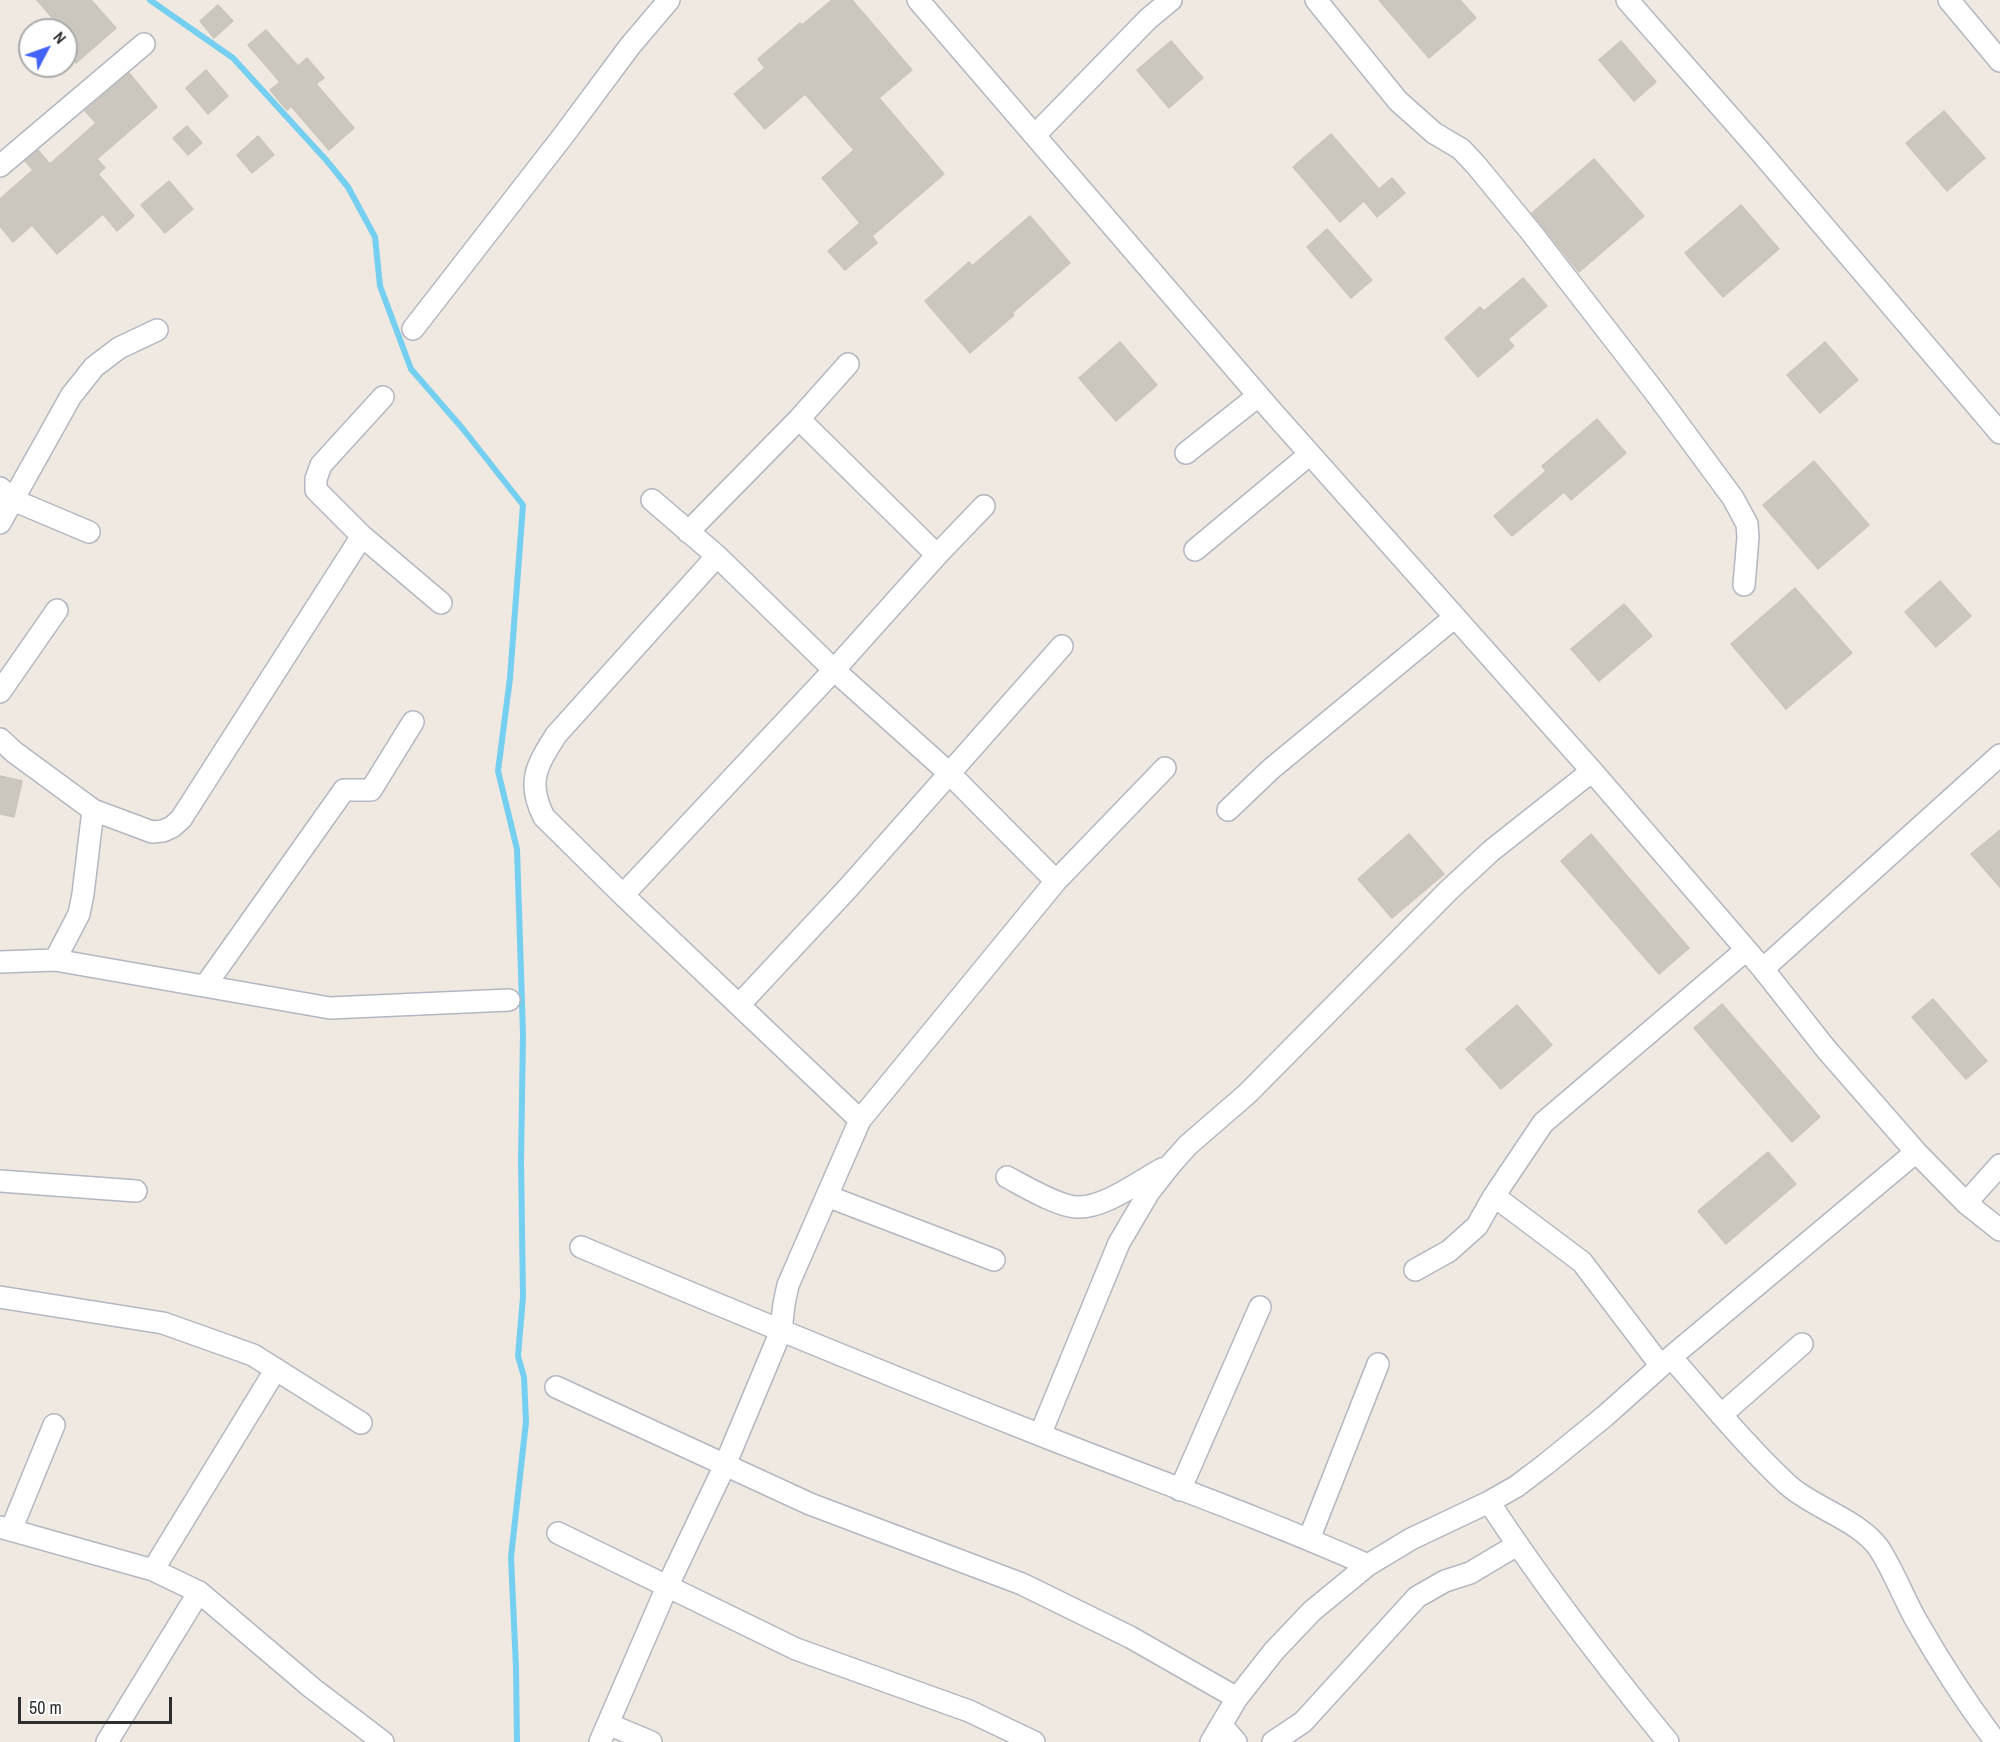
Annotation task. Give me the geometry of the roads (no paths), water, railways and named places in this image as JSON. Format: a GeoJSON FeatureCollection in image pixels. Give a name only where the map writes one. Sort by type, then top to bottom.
{"type":"FeatureCollection","features":[{"type":"Feature","properties":{"kind":"street"},"geometry":{"type":"LineString","coordinates":[[413,329],[630,46],[669,0]]}},
{"type":"Feature","properties":{"kind":"street"},"geometry":{"type":"LineString","coordinates":[[918,0],[1258,396],[1592,771],[1763,969],[1826,1049],[1916,1152],[1965,1203],[2000,1230]]}},
{"type":"Feature","properties":{"kind":"street"},"geometry":{"type":"LineString","coordinates":[[1035,135],[1148,19],[1171,0]]}},
{"type":"Feature","properties":{"kind":"street"},"geometry":{"type":"LineString","coordinates":[[1316,0],[1398,101],[1434,133],[1461,149],[1476,165],[1643,377],[1733,498],[1747,524],[1744,585]]}},
{"type":"Feature","properties":{"kind":"street"},"geometry":{"type":"LineString","coordinates":[[1627,0],[1758,149],[2000,433]]}},
{"type":"Feature","properties":{"kind":"street"},"geometry":{"type":"LineString","coordinates":[[1949,0],[2000,61]]}},
{"type":"Feature","properties":{"kind":"street"},"geometry":{"type":"LineString","coordinates":[[0,166],[144,44]]}},
{"type":"Feature","properties":{"kind":"street"},"geometry":{"type":"LineString","coordinates":[[0,523],[6,494],[70,396],[94,367],[119,348],[157,330]]}},
{"type":"Feature","properties":{"kind":"street"},"geometry":{"type":"LineString","coordinates":[[688,532],[799,419],[848,364]]}},
{"type":"Feature","properties":{"kind":"street"},"geometry":{"type":"LineString","coordinates":[[1186,453],[1258,396]]}},
{"type":"Feature","properties":{"kind":"street"},"geometry":{"type":"LineString","coordinates":[[383,397],[321,465],[316,479],[316,490],[362,536],[441,603]]}},
{"type":"Feature","properties":{"kind":"street"},"geometry":{"type":"LineString","coordinates":[[799,419],[937,555]]}},
{"type":"Feature","properties":{"kind":"street"},"geometry":{"type":"LineString","coordinates":[[1195,550],[1310,454]]}},
{"type":"Feature","properties":{"kind":"street"},"geometry":{"type":"LineString","coordinates":[[6,494],[90,532]]}},
{"type":"Feature","properties":{"kind":"street"},"geometry":{"type":"LineString","coordinates":[[652,500],[717,556],[834,670],[949,773],[1056,881]]}},
{"type":"Feature","properties":{"kind":"street"},"geometry":{"type":"LineString","coordinates":[[623,895],[984,506]]}},
{"type":"Feature","properties":{"kind":"street"},"geometry":{"type":"LineString","coordinates":[[0,739],[14,752],[93,810],[152,832],[163,831],[177,823],[362,536]]}},
{"type":"Feature","properties":{"kind":"street"},"geometry":{"type":"LineString","coordinates":[[717,556],[556,735],[538,765],[534,790],[536,802],[544,817],[623,895],[860,1120]]}},
{"type":"Feature","properties":{"kind":"street"},"geometry":{"type":"LineString","coordinates":[[0,692],[57,610]]}},
{"type":"Feature","properties":{"kind":"street"},"geometry":{"type":"LineString","coordinates":[[1228,810],[1271,769],[1455,617]]}},
{"type":"Feature","properties":{"kind":"street"},"geometry":{"type":"LineString","coordinates":[[739,1005],[849,887],[1062,646]]}},
{"type":"Feature","properties":{"kind":"street"},"geometry":{"type":"LineString","coordinates":[[205,986],[344,790],[371,790],[413,722]]}},
{"type":"Feature","properties":{"kind":"street"},"geometry":{"type":"LineString","coordinates":[[1763,969],[2000,755]]}},
{"type":"Feature","properties":{"kind":"street"},"geometry":{"type":"LineString","coordinates":[[651,1742],[604,1733],[725,1465],[781,1331],[788,1285],[860,1120],[1056,881],[1165,768]]}},
{"type":"Feature","properties":{"kind":"street"},"geometry":{"type":"LineString","coordinates":[[1040,1435],[1119,1243],[1149,1192],[1171,1164],[1188,1145],[1247,1094],[1449,890],[1491,852],[1592,771]]}},
{"type":"Feature","properties":{"kind":"street"},"geometry":{"type":"LineString","coordinates":[[55,960],[79,914],[93,810]]}},
{"type":"Feature","properties":{"kind":"street"},"geometry":{"type":"LineString","coordinates":[[1415,1270],[1449,1251],[1477,1226],[1543,1122],[1746,950]]}},
{"type":"Feature","properties":{"kind":"street"},"geometry":{"type":"LineString","coordinates":[[0,962],[55,960],[330,1008],[509,1000]]}},
{"type":"Feature","properties":{"kind":"street"},"geometry":{"type":"LineString","coordinates":[[1236,1742],[1216,1734],[1237,1698],[1274,1651],[1312,1611],[1368,1565],[1411,1539],[1489,1502],[1517,1486],[1546,1464],[1916,1152]]}},
{"type":"Feature","properties":{"kind":"street"},"geometry":{"type":"LineString","coordinates":[[1007,1177],[1042,1196],[1075,1208],[1100,1203],[1171,1164]]}},
{"type":"Feature","properties":{"kind":"street"},"geometry":{"type":"LineString","coordinates":[[1965,1203],[2000,1165]]}},
{"type":"Feature","properties":{"kind":"street"},"geometry":{"type":"LineString","coordinates":[[0,1180],[136,1191]]}},
{"type":"Feature","properties":{"kind":"street"},"geometry":{"type":"LineString","coordinates":[[827,1196],[994,1260]]}},
{"type":"Feature","properties":{"kind":"street"},"geometry":{"type":"LineString","coordinates":[[1494,1196],[1582,1262],[1666,1361],[1789,1486],[1825,1511],[1862,1531],[1878,1547],[1916,1620],[1976,1716],[1996,1742]]}},
{"type":"Feature","properties":{"kind":"street"},"geometry":{"type":"LineString","coordinates":[[581,1247],[781,1331],[1040,1435],[1309,1539],[1368,1565]]}},
{"type":"Feature","properties":{"kind":"street"},"geometry":{"type":"LineString","coordinates":[[0,1297],[163,1323],[253,1354],[361,1423]]}},
{"type":"Feature","properties":{"kind":"street"},"geometry":{"type":"LineString","coordinates":[[1180,1490],[1260,1307]]}},
{"type":"Feature","properties":{"kind":"street"},"geometry":{"type":"LineString","coordinates":[[1721,1415],[1802,1344]]}},
{"type":"Feature","properties":{"kind":"street"},"geometry":{"type":"LineString","coordinates":[[1309,1539],[1378,1364]]}},
{"type":"Feature","properties":{"kind":"street"},"geometry":{"type":"LineString","coordinates":[[153,1570],[276,1369]]}},
{"type":"Feature","properties":{"kind":"street"},"geometry":{"type":"LineString","coordinates":[[556,1387],[810,1504],[1022,1584],[1130,1637],[1237,1698]]}},
{"type":"Feature","properties":{"kind":"street"},"geometry":{"type":"LineString","coordinates":[[54,1425],[5,1528],[153,1570],[199,1592],[312,1688],[383,1742]]}},
{"type":"Feature","properties":{"kind":"street"},"geometry":{"type":"LineString","coordinates":[[1489,1502],[1517,1545],[1600,1659],[1668,1742]]}},
{"type":"Feature","properties":{"kind":"street"},"geometry":{"type":"LineString","coordinates":[[558,1533],[796,1649],[969,1711],[1034,1742]]}},
{"type":"Feature","properties":{"kind":"street"},"geometry":{"type":"LineString","coordinates":[[1273,1742],[1303,1722],[1417,1597],[1445,1581],[1470,1573],[1517,1545]]}},
{"type":"Feature","properties":{"kind":"street"},"geometry":{"type":"LineString","coordinates":[[107,1742],[199,1592]]}},
{"type":"Feature","properties":{"kind":"waterway"},"geometry":{"type":"LineString","coordinates":[[150,0],[233,58],[348,187],[375,237],[380,286],[411,369],[463,429],[523,505],[510,678],[498,771],[517,849],[523,1034],[521,1161],[523,1297],[518,1356],[524,1377],[526,1422],[511,1557],[517,1742]]}}]}
